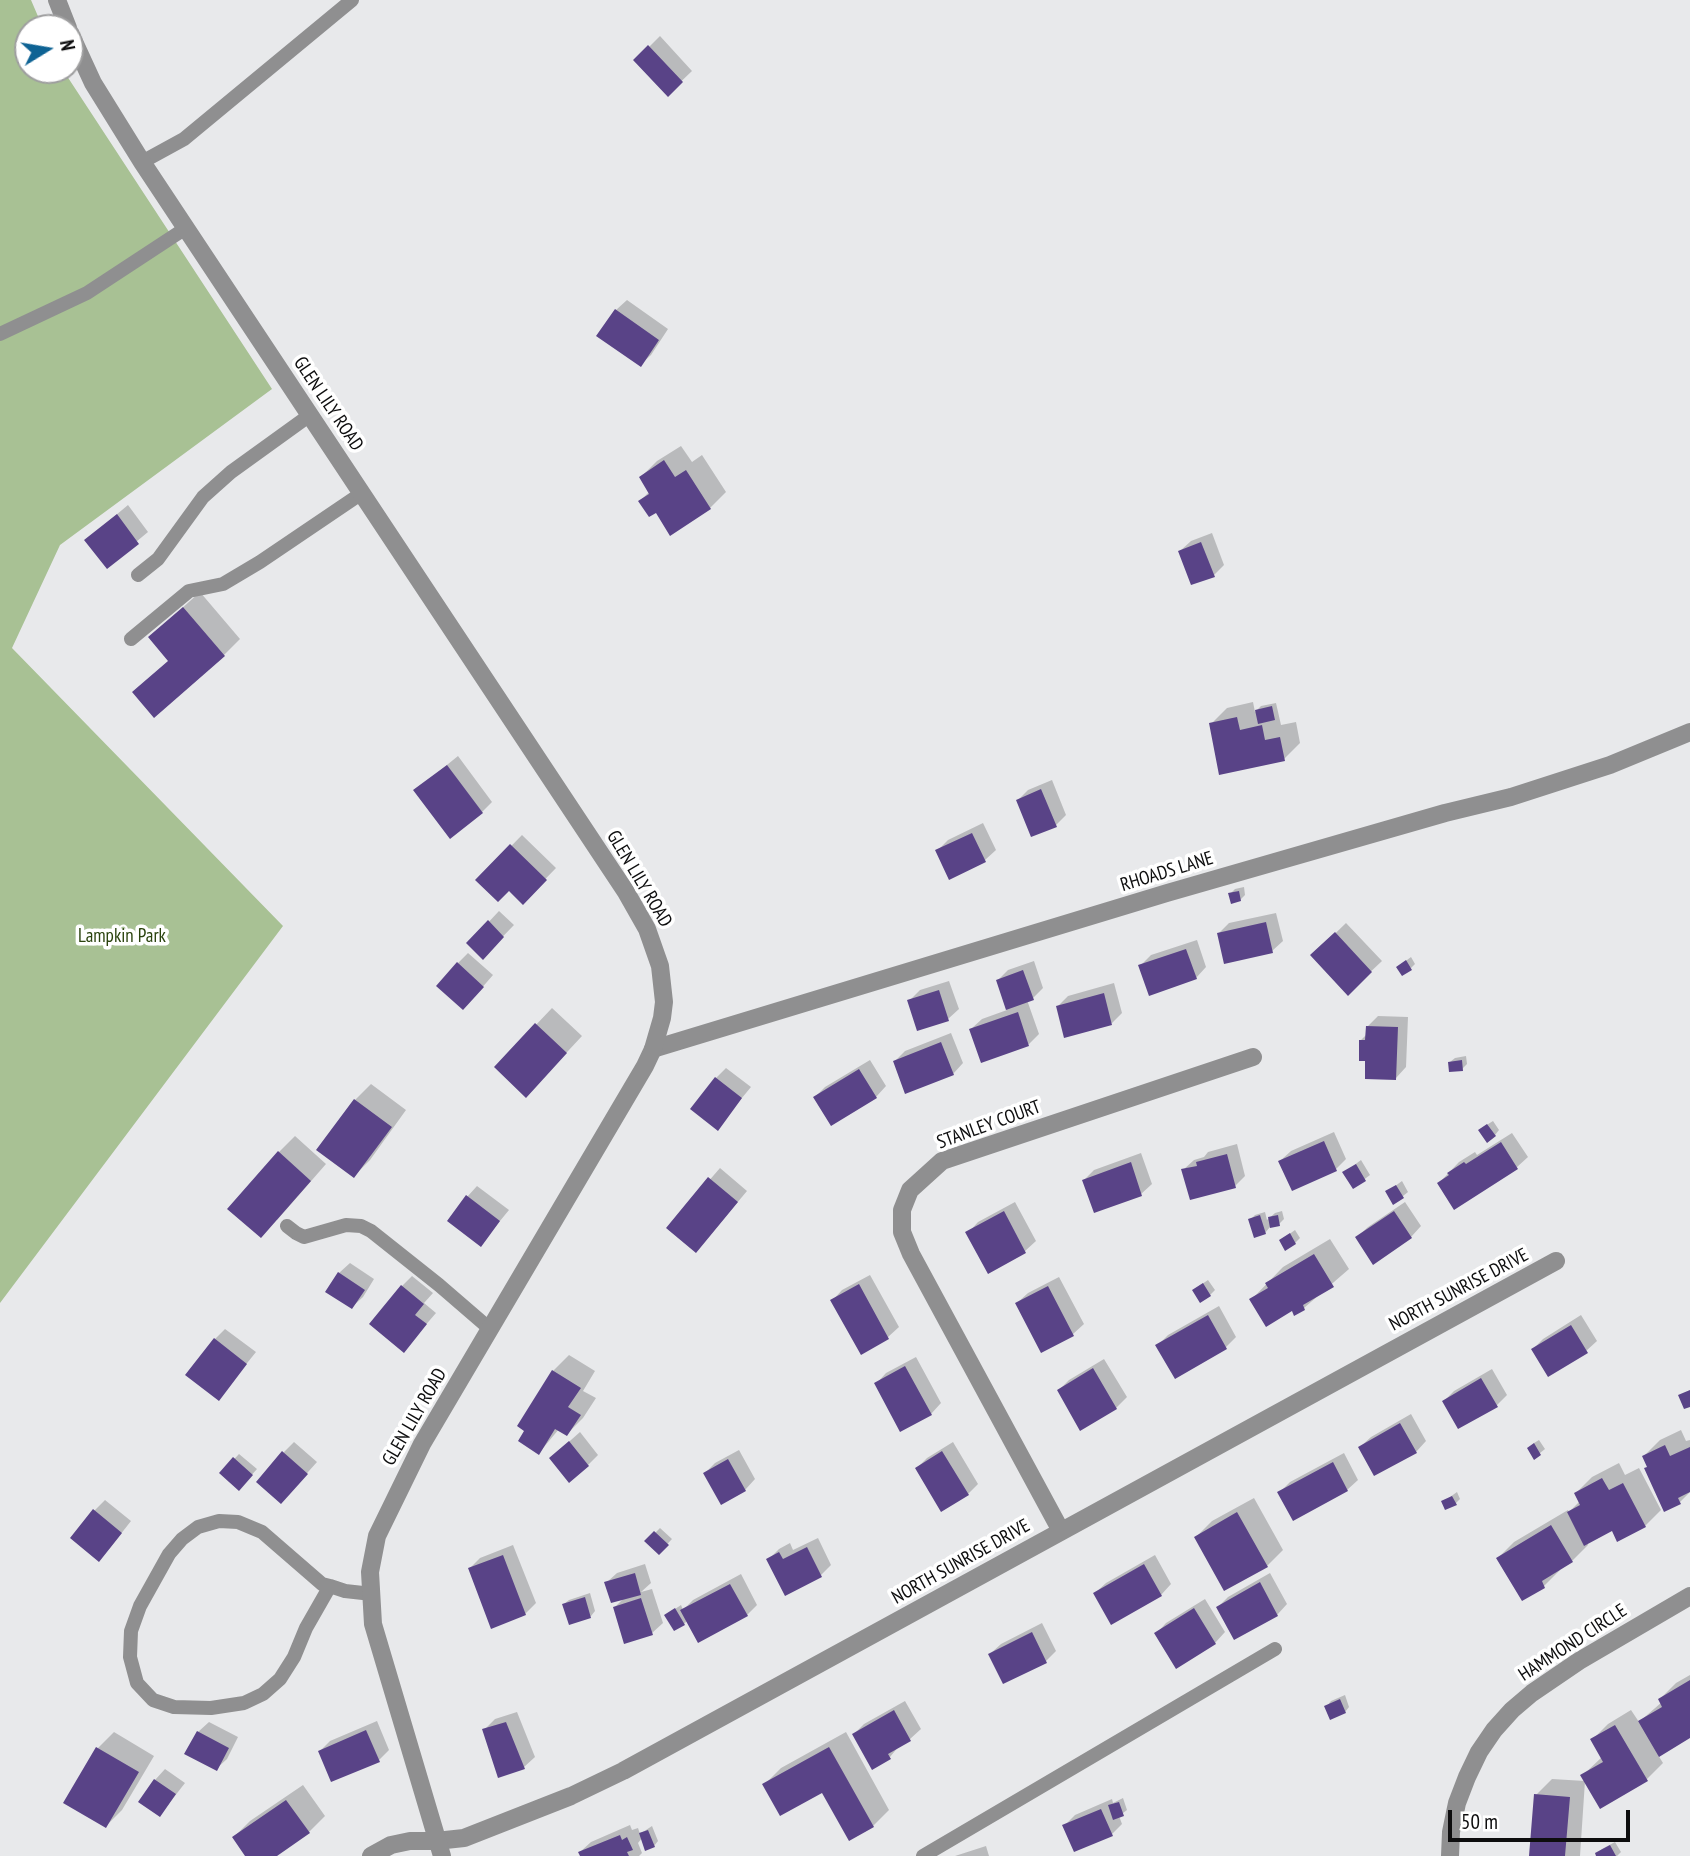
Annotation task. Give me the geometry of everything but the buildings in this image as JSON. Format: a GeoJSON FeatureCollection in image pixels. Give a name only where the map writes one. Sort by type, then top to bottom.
{"type":"FeatureCollection","features":[{"type":"Feature","properties":{"kind":"street","name":"GLEN LILY ROAD"},"geometry":{"type":"LineString","coordinates":[[84,63],[142,163],[626,892],[647,929],[660,966],[664,1002],[653,1049],[422,1444],[377,1536],[370,1572],[373,1624],[439,1849]]}},
{"type":"Feature","properties":{"kind":"street","name":"RHOADS LANE"},"geometry":{"type":"LineString","coordinates":[[653,1049],[1193,886],[1445,813],[1511,797],[1610,765],[1690,732]]}},
{"type":"Feature","properties":{"kind":"street","name":"STANLEY COURT"},"geometry":{"type":"LineString","coordinates":[[1061,1531],[911,1254],[902,1232],[902,1210],[910,1190],[942,1161],[1253,1057]]}},
{"type":"Feature","properties":{"kind":"street","name":"NORTH SUNRISE DRIVE"},"geometry":{"type":"LineString","coordinates":[[371,1856],[391,1845],[410,1841],[439,1849],[571,1796],[623,1770],[1556,1261]]}},
{"type":"Feature","properties":{"kind":"street","name":"HAMMOND CIRCLE"},"geometry":{"type":"LineString","coordinates":[[1450,1856],[1453,1822],[1467,1777],[1479,1752],[1512,1710],[1578,1661],[1690,1596]]}},
{"type":"Feature","properties":{"kind":"lane"},"geometry":{"type":"LineString","coordinates":[[142,163],[184,139],[352,0]]}},
{"type":"Feature","properties":{"kind":"lane"},"geometry":{"type":"LineString","coordinates":[[0,334],[87,293],[186,228]]}},
{"type":"Feature","properties":{"kind":"lane"},"geometry":{"type":"LineString","coordinates":[[138,575],[158,559],[203,497],[231,472],[310,415]]}},
{"type":"Feature","properties":{"kind":"lane"},"geometry":{"type":"LineString","coordinates":[[131,639],[189,591],[223,584],[362,493]]}},
{"type":"Feature","properties":{"kind":"lane"},"geometry":{"type":"LineString","coordinates":[[287,1226],[304,1237],[346,1225],[361,1226],[371,1231],[490,1329]]}},
{"type":"Feature","properties":{"kind":"lane"},"geometry":{"type":"LineString","coordinates":[[330,1586],[287,1668],[280,1679],[263,1694],[244,1703],[211,1708],[174,1707],[153,1700],[137,1683],[130,1657],[131,1630],[140,1606],[169,1554],[182,1539],[198,1527],[219,1521],[238,1522],[262,1532],[323,1584],[330,1586],[345,1591],[372,1594]]}},
{"type":"Feature","properties":{"kind":"lane"},"geometry":{"type":"LineString","coordinates":[[923,1856],[1275,1649]]}},
{"type":"Feature","properties":{"kind":"green space","name":"Lampkin Park"},"geometry":{"type":"Polygon","coordinates":[[[0,0],[31,0],[37,14],[14,14],[14,84],[72,84],[272,389],[60,545],[12,648],[283,926],[0,1303],[0,0]]]}}]}
